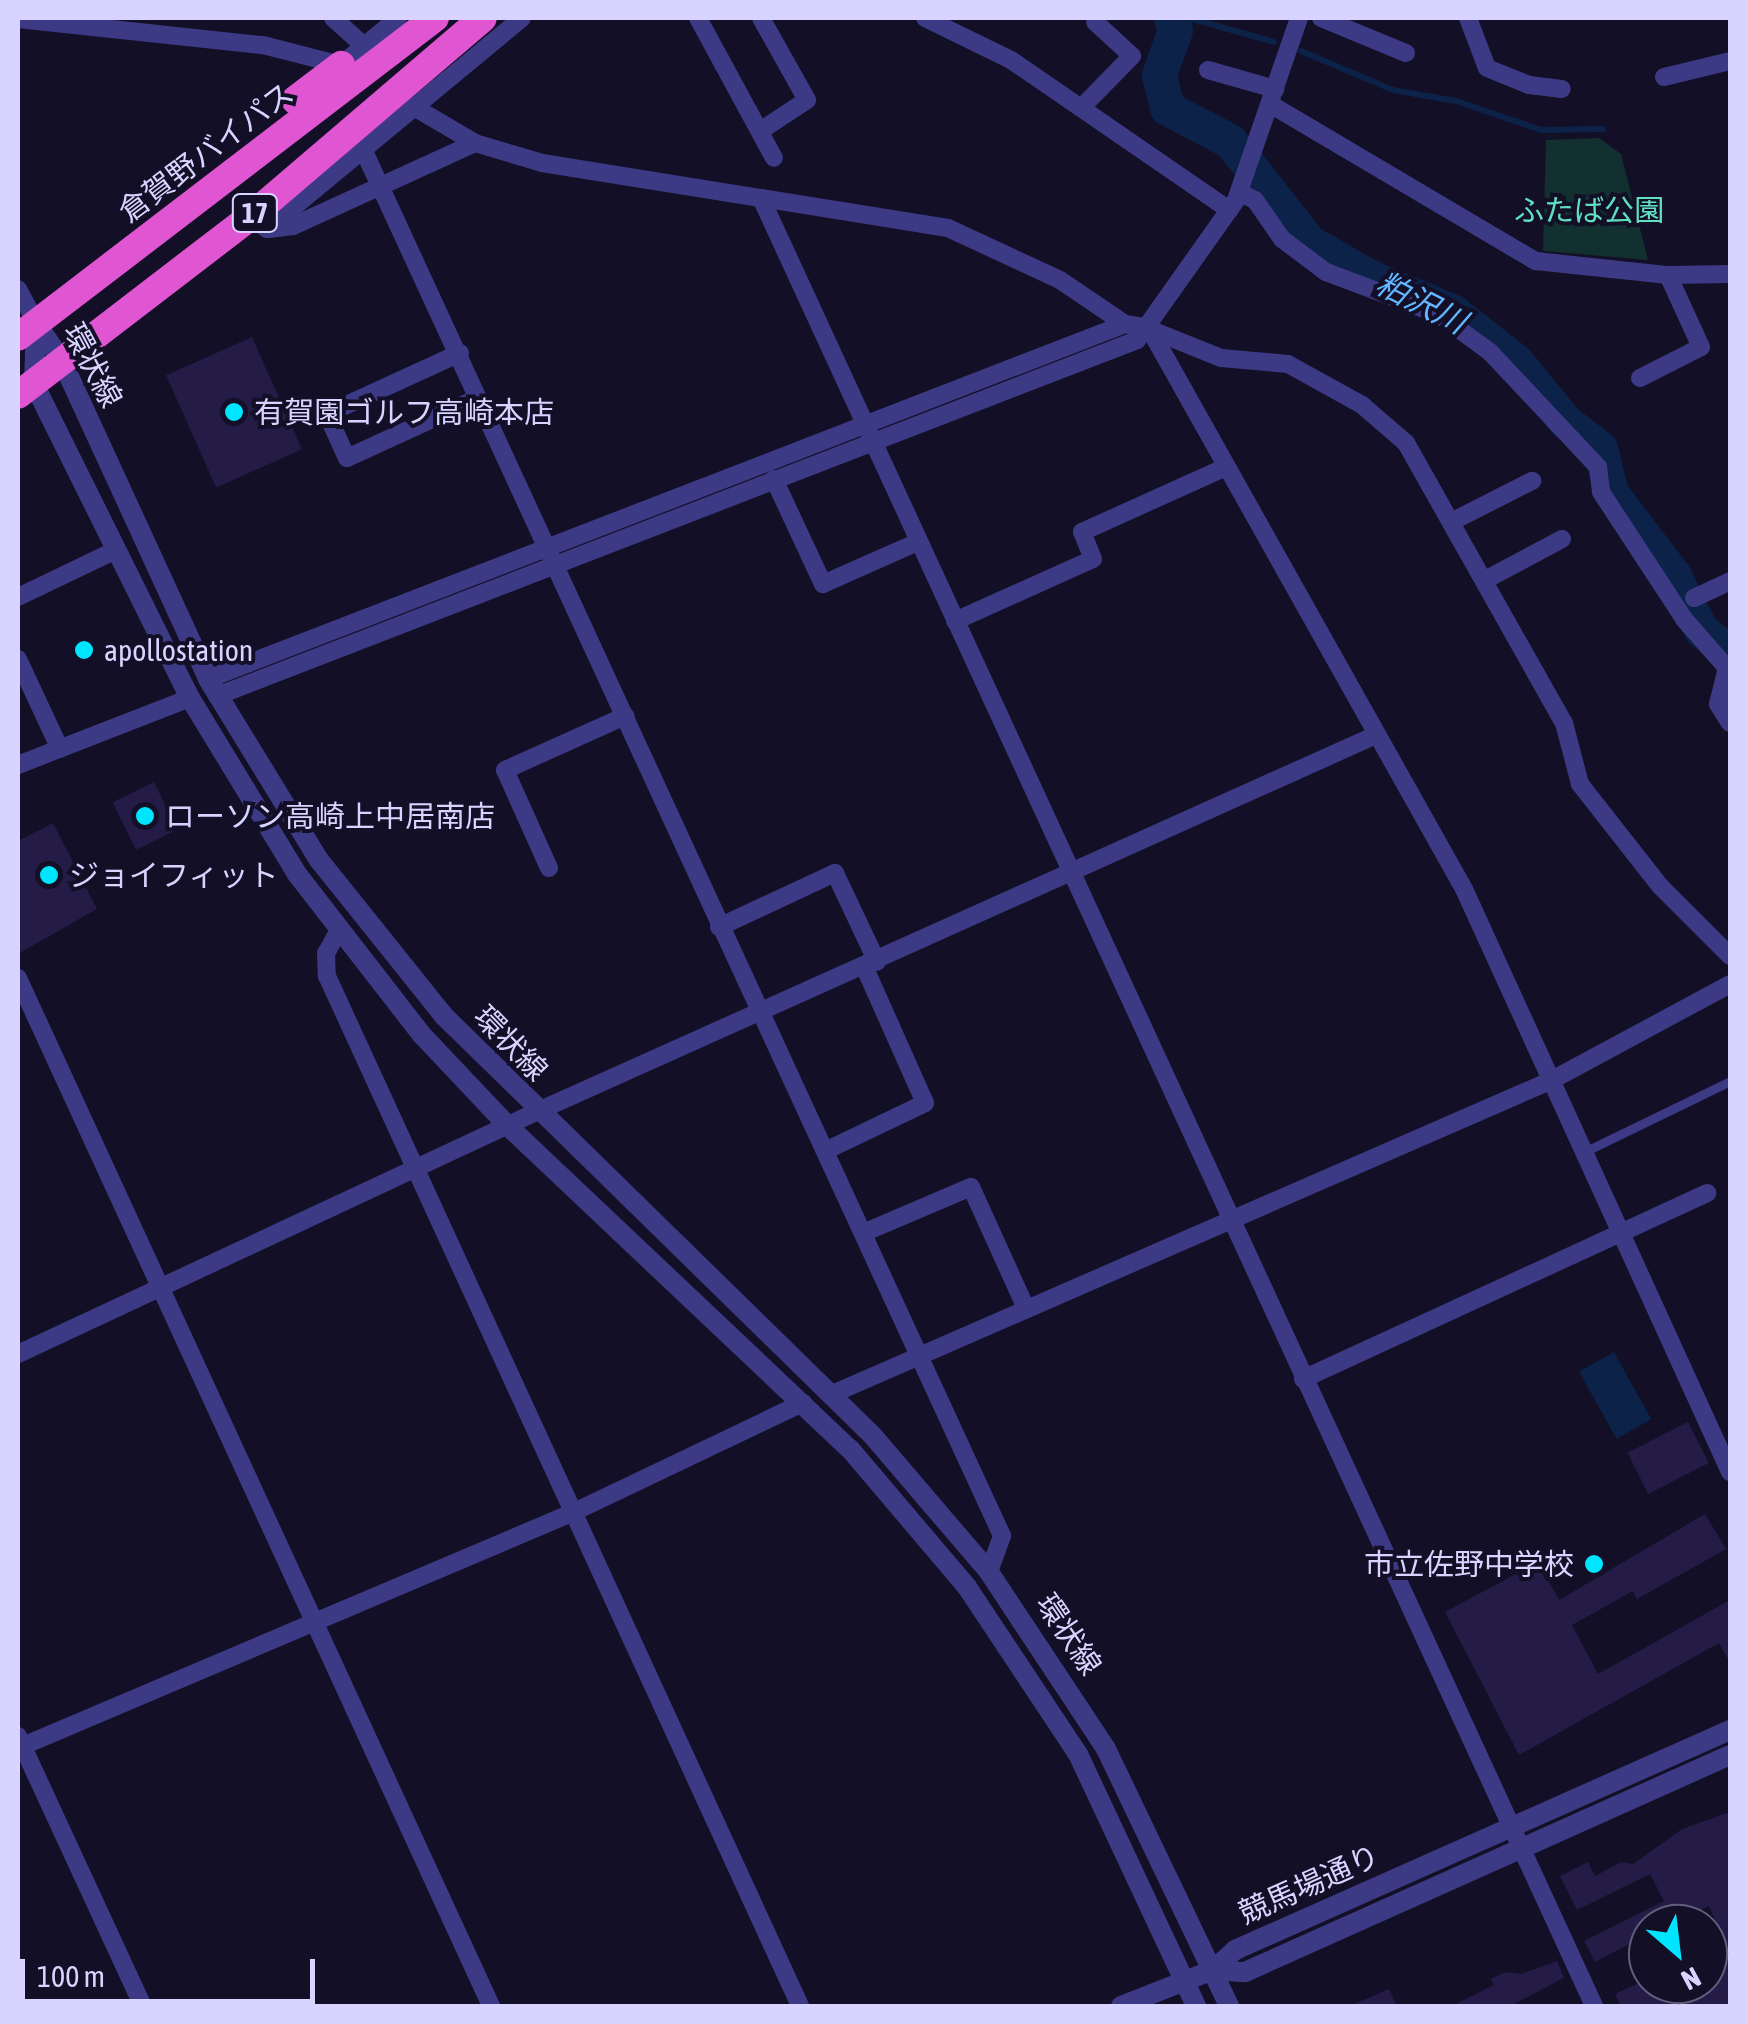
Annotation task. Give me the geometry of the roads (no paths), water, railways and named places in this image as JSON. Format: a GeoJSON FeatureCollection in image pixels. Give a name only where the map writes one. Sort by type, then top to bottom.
{"type":"FeatureCollection","features":[{"type":"Feature","properties":{"kind":"highway","name":"倉賀野バイパス"},"geometry":{"type":"LineString","coordinates":[[27,330],[434,18]]}},
{"type":"Feature","properties":{"kind":"highway","name":"17"},"geometry":{"type":"LineString","coordinates":[[26,390],[259,223],[483,18]]}},
{"type":"Feature","properties":{"kind":"highway"},"geometry":{"type":"LineString","coordinates":[[162,227],[186,185],[341,65]]}},
{"type":"Feature","properties":{"kind":"street"},"geometry":{"type":"LineString","coordinates":[[333,18],[362,45]]}},
{"type":"Feature","properties":{"kind":"street"},"geometry":{"type":"LineString","coordinates":[[18,19],[263,45],[341,65],[398,18]]}},
{"type":"Feature","properties":{"kind":"street"},"geometry":{"type":"LineString","coordinates":[[259,223],[363,149],[522,18]]}},
{"type":"Feature","properties":{"kind":"street"},"geometry":{"type":"LineString","coordinates":[[698,18],[774,158]]}},
{"type":"Feature","properties":{"kind":"street"},"geometry":{"type":"LineString","coordinates":[[760,131],[808,100],[761,18]]}},
{"type":"Feature","properties":{"kind":"street"},"geometry":{"type":"LineString","coordinates":[[926,18],[1011,60],[1229,210]]}},
{"type":"Feature","properties":{"kind":"street"},"geometry":{"type":"LineString","coordinates":[[212,687],[556,564],[1137,340],[1149,328],[1239,192],[1300,18]]}},
{"type":"Feature","properties":{"kind":"street"},"geometry":{"type":"LineString","coordinates":[[1321,18],[1406,53]]}},
{"type":"Feature","properties":{"kind":"street"},"geometry":{"type":"LineString","coordinates":[[1468,18],[1486,68],[1530,86],[1562,89]]}},
{"type":"Feature","properties":{"kind":"street"},"geometry":{"type":"LineString","coordinates":[[1081,108],[1138,62],[1094,22]]}},
{"type":"Feature","properties":{"kind":"street"},"geometry":{"type":"LineString","coordinates":[[1664,76],[1730,61]]}},
{"type":"Feature","properties":{"kind":"street"},"geometry":{"type":"LineString","coordinates":[[1208,70],[1272,96],[1536,261],[1668,276],[1730,274]]}},
{"type":"Feature","properties":{"kind":"street"},"geometry":{"type":"LineString","coordinates":[[414,107],[475,144],[542,163],[948,228],[1032,264],[1125,324],[1149,328],[1221,358],[1288,364],[1362,406],[1406,443],[1453,521],[1573,743],[1580,784],[1660,886],[1730,956]]}},
{"type":"Feature","properties":{"kind":"street"},"geometry":{"type":"LineString","coordinates":[[259,223],[293,226],[475,144]]}},
{"type":"Feature","properties":{"kind":"street"},"geometry":{"type":"LineString","coordinates":[[363,149],[384,186],[759,1016],[1002,1536],[989,1572]]}},
{"type":"Feature","properties":{"kind":"street"},"geometry":{"type":"LineString","coordinates":[[1239,192],[1255,200],[1282,239],[1326,272],[1438,314],[1490,352],[1598,467],[1601,492],[1684,618],[1724,654],[1728,668],[1718,704],[1730,723]]}},
{"type":"Feature","properties":{"kind":"street"},"geometry":{"type":"LineString","coordinates":[[761,198],[1594,2006]]}},
{"type":"Feature","properties":{"kind":"street"},"geometry":{"type":"LineString","coordinates":[[1640,378],[1700,346],[1668,276]]}},
{"type":"Feature","properties":{"kind":"street"},"geometry":{"type":"LineString","coordinates":[[18,290],[27,330]]}},
{"type":"Feature","properties":{"kind":"street"},"geometry":{"type":"LineString","coordinates":[[212,687],[548,545],[1125,324]]}},
{"type":"Feature","properties":{"kind":"street"},"geometry":{"type":"LineString","coordinates":[[1149,328],[1464,889],[1730,1472]]}},
{"type":"Feature","properties":{"kind":"street","name":"環状線"},"geometry":{"type":"LineString","coordinates":[[27,330],[62,361],[212,687],[357,913],[442,1016],[536,1112],[915,1480],[989,1572],[1096,1732],[1229,2006]]}},
{"type":"Feature","properties":{"kind":"street","name":"環状線"},"geometry":{"type":"LineString","coordinates":[[27,330],[26,390],[258,817],[339,930],[422,1035],[508,1126],[803,1402],[894,1496],[1007,1641],[1078,1754],[1196,2006]]}},
{"type":"Feature","properties":{"kind":"street"},"geometry":{"type":"LineString","coordinates":[[460,353],[327,414],[347,458],[478,398]]}},
{"type":"Feature","properties":{"kind":"street"},"geometry":{"type":"LineString","coordinates":[[955,621],[1093,559],[1082,532],[1226,467]]}},
{"type":"Feature","properties":{"kind":"street"},"geometry":{"type":"LineString","coordinates":[[774,479],[822,584],[918,542]]}},
{"type":"Feature","properties":{"kind":"street"},"geometry":{"type":"LineString","coordinates":[[1453,521],[1532,481]]}},
{"type":"Feature","properties":{"kind":"street"},"geometry":{"type":"LineString","coordinates":[[1486,579],[1562,539]]}},
{"type":"Feature","properties":{"kind":"street"},"geometry":{"type":"LineString","coordinates":[[18,597],[116,550]]}},
{"type":"Feature","properties":{"kind":"street"},"geometry":{"type":"LineString","coordinates":[[1694,598],[1730,581]]}},
{"type":"Feature","properties":{"kind":"street"},"geometry":{"type":"LineString","coordinates":[[18,659],[60,749]]}},
{"type":"Feature","properties":{"kind":"street"},"geometry":{"type":"LineString","coordinates":[[18,765],[190,698]]}},
{"type":"Feature","properties":{"kind":"street"},"geometry":{"type":"LineString","coordinates":[[548,868],[505,770],[624,716]]}},
{"type":"Feature","properties":{"kind":"street"},"geometry":{"type":"LineString","coordinates":[[18,1354],[536,1112],[759,1016],[1376,735]]}},
{"type":"Feature","properties":{"kind":"street"},"geometry":{"type":"LineString","coordinates":[[720,927],[835,873],[925,1103],[825,1151]]}},
{"type":"Feature","properties":{"kind":"street"},"geometry":{"type":"LineString","coordinates":[[339,930],[326,953],[327,976],[800,2006]]}},
{"type":"Feature","properties":{"kind":"street"},"geometry":{"type":"LineString","coordinates":[[18,978],[492,2006]]}},
{"type":"Feature","properties":{"kind":"street"},"geometry":{"type":"LineString","coordinates":[[830,1395],[1552,1080],[1730,984]]}},
{"type":"Feature","properties":{"kind":"street"},"geometry":{"type":"LineString","coordinates":[[862,1233],[971,1187],[1026,1308]]}},
{"type":"Feature","properties":{"kind":"street"},"geometry":{"type":"LineString","coordinates":[[1303,1379],[1707,1193]]}},
{"type":"Feature","properties":{"kind":"street"},"geometry":{"type":"LineString","coordinates":[[143,2006],[19,1743],[574,1512],[803,1402]]}},
{"type":"Feature","properties":{"kind":"street","name":"競馬場通り"},"geometry":{"type":"LineString","coordinates":[[1213,1970],[1235,1950],[1730,1730]]}},
{"type":"Feature","properties":{"kind":"street","name":"競馬場通り"},"geometry":{"type":"LineString","coordinates":[[1213,1970],[1245,1972],[1523,1852],[1730,1755]]}},
{"type":"Feature","properties":{"kind":"street"},"geometry":{"type":"LineString","coordinates":[[1121,2006],[1213,1970]]}},
{"type":"Feature","properties":{"kind":"lane"},"geometry":{"type":"LineString","coordinates":[[1584,1152],[1730,1081]]}},
{"type":"Feature","properties":{"kind":"water"},"geometry":{"type":"Polygon","coordinates":[[[1614,1352],[1651,1419],[1616,1439],[1579,1371],[1614,1352]]]}},
{"type":"Feature","properties":{"kind":"waterway","name":"粕沢川"},"geometry":{"type":"LineString","coordinates":[[1171,18],[1175,30],[1159,75],[1167,108],[1230,141],[1309,242],[1370,277],[1452,311],[1516,361],[1565,421],[1600,448],[1611,493],[1673,574],[1701,630],[1730,653]]}},
{"type":"Feature","properties":{"kind":"waterway"},"geometry":{"type":"LineString","coordinates":[[1189,18],[1274,42]]}},
{"type":"Feature","properties":{"kind":"waterway"},"geometry":{"type":"LineString","coordinates":[[1301,51],[1393,90],[1456,101],[1541,130],[1603,129]]}},
{"type":"Feature","properties":{"kind":"place","name":"有賀園ゴルフ高崎本店"},"geometry":{"type":"Point","coordinates":[234,412]}},
{"type":"Feature","properties":{"kind":"place","name":"apollostation"},"geometry":{"type":"Point","coordinates":[84,650]}},
{"type":"Feature","properties":{"kind":"place","name":"ローソン高崎上中居南店"},"geometry":{"type":"Point","coordinates":[145,816]}},
{"type":"Feature","properties":{"kind":"place","name":"ジョイフィット"},"geometry":{"type":"Point","coordinates":[49,875]}},
{"type":"Feature","properties":{"kind":"place","name":"市立佐野中学校"},"geometry":{"type":"Point","coordinates":[1594,1564]}},
{"type":"Feature","properties":{"kind":"park label","name":"ふたば公園"},"geometry":{"type":"Point","coordinates":[1589,210]}}]}
